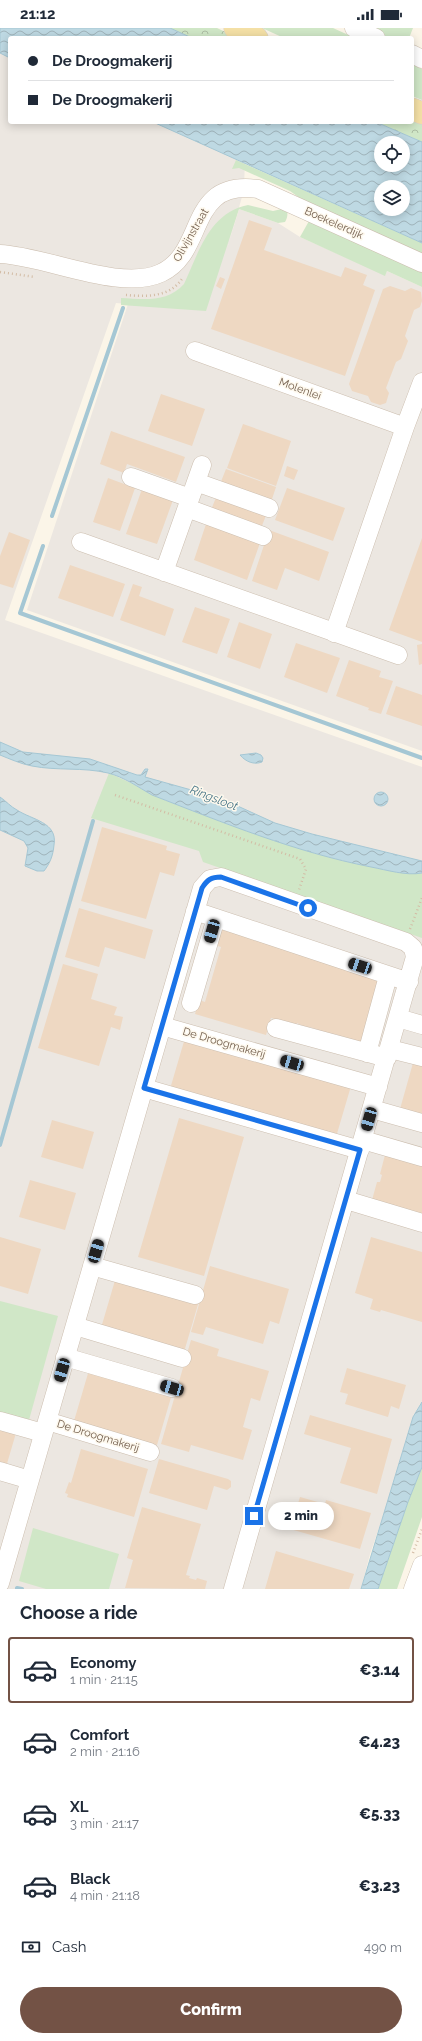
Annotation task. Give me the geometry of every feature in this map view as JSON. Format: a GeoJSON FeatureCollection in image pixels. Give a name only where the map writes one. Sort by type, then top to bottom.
{"type":"FeatureCollection","features":[{"type":"Feature","properties":{"kind":"main road"},"geometry":{"type":"LineString","coordinates":[[235,28],[252,36]]}},
{"type":"Feature","properties":{"kind":"street"},"geometry":{"type":"LineString","coordinates":[[354,28],[372,36]]}},
{"type":"Feature","properties":{"kind":"street","name":"Olivijnstraat"},"geometry":{"type":"LineString","coordinates":[[0,254],[40,261],[89,273],[134,279],[148,278],[174,265],[185,250],[202,213],[211,201],[229,189],[245,187]]}},
{"type":"Feature","properties":{"kind":"street","name":"Boekelerdijk"},"geometry":{"type":"LineString","coordinates":[[245,187],[258,188],[422,263]]}},
{"type":"Feature","properties":{"kind":"street","name":"Molenlei"},"geometry":{"type":"LineString","coordinates":[[195,351],[405,428]]}},
{"type":"Feature","properties":{"kind":"street"},"geometry":{"type":"LineString","coordinates":[[334,633],[422,382]]}},
{"type":"Feature","properties":{"kind":"street"},"geometry":{"type":"LineString","coordinates":[[164,572],[202,465]]}},
{"type":"Feature","properties":{"kind":"street"},"geometry":{"type":"LineString","coordinates":[[131,477],[191,496],[269,508]]}},
{"type":"Feature","properties":{"kind":"street"},"geometry":{"type":"LineString","coordinates":[[191,496],[262,536]]}},
{"type":"Feature","properties":{"kind":"street"},"geometry":{"type":"LineString","coordinates":[[82,542],[398,655]]}},
{"type":"Feature","properties":{"kind":"street","name":"De Droogmakerij"},"geometry":{"type":"LineString","coordinates":[[0,1583],[202,888],[206,882],[216,877],[225,878],[414,948]]}},
{"type":"Feature","properties":{"kind":"street"},"geometry":{"type":"LineString","coordinates":[[195,911],[409,982]]}},
{"type":"Feature","properties":{"kind":"street"},"geometry":{"type":"LineString","coordinates":[[191,1003],[216,918]]}},
{"type":"Feature","properties":{"kind":"street"},"geometry":{"type":"LineString","coordinates":[[233,1589],[409,982],[414,963],[414,948]]}},
{"type":"Feature","properties":{"kind":"street"},"geometry":{"type":"LineString","coordinates":[[180,963],[201,969]]}},
{"type":"Feature","properties":{"kind":"street"},"geometry":{"type":"LineString","coordinates":[[367,1053],[388,976]]}},
{"type":"Feature","properties":{"kind":"street"},"geometry":{"type":"LineString","coordinates":[[398,1018],[421,1022]]}},
{"type":"Feature","properties":{"kind":"street","name":"De Droogmakerij"},"geometry":{"type":"LineString","coordinates":[[162,1026],[378,1087]]}},
{"type":"Feature","properties":{"kind":"street"},"geometry":{"type":"LineString","coordinates":[[276,1028],[367,1053],[388,1053],[422,1057]]}},
{"type":"Feature","properties":{"kind":"street"},"geometry":{"type":"LineString","coordinates":[[144,1088],[362,1145],[422,1157]]}},
{"type":"Feature","properties":{"kind":"street"},"geometry":{"type":"LineString","coordinates":[[372,1109],[422,1123]]}},
{"type":"Feature","properties":{"kind":"street"},"geometry":{"type":"LineString","coordinates":[[346,1200],[422,1223]]}},
{"type":"Feature","properties":{"kind":"street"},"geometry":{"type":"LineString","coordinates":[[92,1266],[195,1295]]}},
{"type":"Feature","properties":{"kind":"street"},"geometry":{"type":"LineString","coordinates":[[74,1326],[182,1358]]}},
{"type":"Feature","properties":{"kind":"street"},"geometry":{"type":"LineString","coordinates":[[65,1357],[172,1388]]}},
{"type":"Feature","properties":{"kind":"street","name":"De Droogmakerij"},"geometry":{"type":"LineString","coordinates":[[0,1421],[45,1427],[150,1452]]}},
{"type":"Feature","properties":{"kind":"street"},"geometry":{"type":"LineString","coordinates":[[0,1471],[30,1480]]}},
{"type":"Feature","properties":{"kind":"street"},"geometry":{"type":"LineString","coordinates":[[413,1589],[422,1565]]}},
{"type":"Feature","properties":{"kind":"path"},"geometry":{"type":"LineString","coordinates":[[115,795],[300,859],[306,869],[294,903]]}},
{"type":"Feature","properties":{"kind":"path"},"geometry":{"type":"LineString","coordinates":[[414,948],[422,898]]}},
{"type":"Feature","properties":{"kind":"shaded area"},"geometry":{"type":"Polygon","coordinates":[[[0,44],[8,48],[8,124],[175,124],[245,156],[244,190],[228,245],[239,209],[278,223],[300,237],[385,275],[387,271],[422,287],[422,751],[27,610],[128,304],[116,303],[5,620],[422,767],[422,1403],[370,1554],[361,1589],[0,1589],[0,44]]]}},
{"type":"Feature","properties":{"kind":"green space"},"geometry":{"type":"Polygon","coordinates":[[[170,28],[217,28],[234,36],[188,36],[170,28]]]}},
{"type":"Feature","properties":{"kind":"green space"},"geometry":{"type":"Polygon","coordinates":[[[262,28],[333,28],[351,36],[280,36],[262,28]]]}},
{"type":"Feature","properties":{"kind":"green space"},"geometry":{"type":"Polygon","coordinates":[[[368,28],[413,28],[410,36],[386,36],[368,28]]]}},
{"type":"Feature","properties":{"kind":"green space"},"geometry":{"type":"Polygon","coordinates":[[[414,65],[422,69],[422,100],[414,97],[414,65]]]}},
{"type":"Feature","properties":{"kind":"green space"},"geometry":{"type":"Polygon","coordinates":[[[414,119],[422,122],[422,142],[381,124],[414,124],[414,119]]]}},
{"type":"Feature","properties":{"kind":"green space"},"geometry":{"type":"Polygon","coordinates":[[[236,160],[422,243],[422,255],[301,199],[290,191],[239,168],[232,169],[236,160]]]}},
{"type":"Feature","properties":{"kind":"green space"},"geometry":{"type":"Polygon","coordinates":[[[248,205],[273,211],[286,208],[287,218],[285,222],[278,223],[239,209],[206,311],[121,305],[121,298],[147,299],[163,297],[177,290],[184,284],[201,247],[215,225],[224,216],[235,209],[248,205]]]}},
{"type":"Feature","properties":{"kind":"green space"},"geometry":{"type":"Polygon","coordinates":[[[309,221],[422,269],[422,287],[387,271],[385,276],[300,237],[309,221]]]}},
{"type":"Feature","properties":{"kind":"green space"},"geometry":{"type":"Polygon","coordinates":[[[109,773],[152,795],[287,845],[343,861],[390,871],[410,874],[422,873],[422,938],[203,862],[199,851],[91,818],[109,773]]]}},
{"type":"Feature","properties":{"kind":"green space"},"geometry":{"type":"Polygon","coordinates":[[[0,1301],[58,1316],[29,1420],[0,1412],[0,1301]]]}},
{"type":"Feature","properties":{"kind":"green space"},"geometry":{"type":"Polygon","coordinates":[[[422,1467],[422,1517],[397,1589],[378,1589],[408,1502],[422,1467]]]}},
{"type":"Feature","properties":{"kind":"green space"},"geometry":{"type":"Polygon","coordinates":[[[33,1528],[119,1554],[109,1589],[46,1589],[19,1581],[33,1528]]]}},
{"type":"Feature","properties":{"kind":"water"},"geometry":{"type":"Polygon","coordinates":[[[0,28],[170,28],[188,36],[8,36],[8,57],[0,53],[0,28]]]}},
{"type":"Feature","properties":{"kind":"water"},"geometry":{"type":"Polygon","coordinates":[[[157,124],[381,124],[408,136],[374,136],[374,172],[410,172],[410,137],[422,142],[422,243],[157,124]]]}},
{"type":"Feature","properties":{"kind":"water","name":"Ringsloot"},"geometry":{"type":"Polygon","coordinates":[[[0,742],[23,752],[90,759],[137,775],[141,775],[145,769],[148,769],[145,777],[220,798],[275,823],[312,834],[422,861],[422,873],[410,874],[390,871],[343,861],[287,845],[152,795],[125,780],[108,773],[24,764],[0,755],[0,742]]]}},
{"type":"Feature","properties":{"kind":"water"},"geometry":{"type":"Polygon","coordinates":[[[256,753],[261,755],[263,758],[262,762],[250,762],[240,755],[256,753]]]}},
{"type":"Feature","properties":{"kind":"water"},"geometry":{"type":"Polygon","coordinates":[[[378,792],[384,792],[388,796],[388,802],[384,806],[378,806],[374,802],[374,796],[378,792]]]}},
{"type":"Feature","properties":{"kind":"water"},"geometry":{"type":"Polygon","coordinates":[[[0,797],[15,809],[48,826],[52,831],[54,837],[53,853],[50,862],[44,871],[37,871],[25,866],[28,848],[24,841],[0,830],[0,797]]]}},
{"type":"Feature","properties":{"kind":"water"},"geometry":{"type":"Polygon","coordinates":[[[422,1402],[422,1467],[408,1502],[378,1589],[361,1589],[413,1417],[422,1402]]]}},
{"type":"Feature","properties":{"kind":"building"},"geometry":{"type":"Polygon","coordinates":[[[249,220],[272,228],[264,250],[341,277],[345,267],[367,275],[363,285],[375,290],[345,376],[211,329],[249,220]]]}},
{"type":"Feature","properties":{"kind":"building"},"geometry":{"type":"Polygon","coordinates":[[[220,277],[225,279],[221,289],[216,286],[220,277]]]}},
{"type":"Feature","properties":{"kind":"building"},"geometry":{"type":"Polygon","coordinates":[[[390,286],[405,291],[411,288],[421,292],[422,301],[420,307],[414,310],[405,336],[408,341],[401,359],[396,362],[386,388],[389,393],[386,403],[380,405],[371,402],[368,396],[352,391],[349,384],[383,289],[390,286]]]}},
{"type":"Feature","properties":{"kind":"building"},"geometry":{"type":"Polygon","coordinates":[[[161,394],[205,409],[192,446],[148,431],[161,394]]]}},
{"type":"Feature","properties":{"kind":"building"},"geometry":{"type":"Polygon","coordinates":[[[243,424],[291,441],[276,486],[227,468],[243,424]]]}},
{"type":"Feature","properties":{"kind":"building"},"geometry":{"type":"Polygon","coordinates":[[[111,431],[185,457],[176,482],[127,464],[124,473],[100,464],[111,431]]]}},
{"type":"Feature","properties":{"kind":"building"},"geometry":{"type":"Polygon","coordinates":[[[287,466],[298,470],[294,480],[284,476],[287,466]]]}},
{"type":"Feature","properties":{"kind":"building"},"geometry":{"type":"Polygon","coordinates":[[[226,469],[276,487],[271,502],[220,484],[226,469]]]}},
{"type":"Feature","properties":{"kind":"building"},"geometry":{"type":"Polygon","coordinates":[[[108,478],[135,488],[120,531],[93,522],[108,478]]]}},
{"type":"Feature","properties":{"kind":"building"},"geometry":{"type":"Polygon","coordinates":[[[287,488],[345,508],[333,541],[275,520],[287,488]]]}},
{"type":"Feature","properties":{"kind":"building"},"geometry":{"type":"Polygon","coordinates":[[[142,489],[173,500],[157,544],[126,534],[142,489]]]}},
{"type":"Feature","properties":{"kind":"building"},"geometry":{"type":"Polygon","coordinates":[[[217,495],[267,513],[261,528],[211,510],[217,495]]]}},
{"type":"Feature","properties":{"kind":"building"},"geometry":{"type":"Polygon","coordinates":[[[207,521],[261,540],[247,580],[194,560],[207,521]]]}},
{"type":"Feature","properties":{"kind":"building"},"geometry":{"type":"Polygon","coordinates":[[[269,530],[329,552],[319,581],[285,568],[277,590],[252,581],[269,530]]]}},
{"type":"Feature","properties":{"kind":"building"},"geometry":{"type":"Polygon","coordinates":[[[9,532],[30,540],[13,588],[0,584],[0,556],[9,532]]]}},
{"type":"Feature","properties":{"kind":"building"},"geometry":{"type":"Polygon","coordinates":[[[422,538],[422,642],[389,630],[422,538]]]}},
{"type":"Feature","properties":{"kind":"building"},"geometry":{"type":"Polygon","coordinates":[[[70,565],[125,584],[113,617],[58,598],[70,565]]]}},
{"type":"Feature","properties":{"kind":"building"},"geometry":{"type":"Polygon","coordinates":[[[133,584],[142,587],[139,596],[174,609],[165,636],[120,620],[133,584]]]}},
{"type":"Feature","properties":{"kind":"building"},"geometry":{"type":"Polygon","coordinates":[[[195,607],[230,619],[217,654],[182,642],[195,607]]]}},
{"type":"Feature","properties":{"kind":"building"},"geometry":{"type":"Polygon","coordinates":[[[239,622],[272,634],[260,669],[227,657],[239,622]]]}},
{"type":"Feature","properties":{"kind":"building"},"geometry":{"type":"Polygon","coordinates":[[[296,643],[340,658],[327,693],[284,677],[296,643]]]}},
{"type":"Feature","properties":{"kind":"building"},"geometry":{"type":"Polygon","coordinates":[[[422,644],[422,664],[419,665],[417,645],[422,644]]]}},
{"type":"Feature","properties":{"kind":"building"},"geometry":{"type":"Polygon","coordinates":[[[349,660],[381,671],[379,677],[393,681],[381,714],[336,696],[349,660]]]}},
{"type":"Feature","properties":{"kind":"building"},"geometry":{"type":"Polygon","coordinates":[[[396,686],[422,695],[422,726],[386,714],[396,686]]]}},
{"type":"Feature","properties":{"kind":"building"},"geometry":{"type":"Polygon","coordinates":[[[102,827],[167,846],[166,850],[180,854],[174,876],[160,872],[146,919],[81,901],[102,827]]]}},
{"type":"Feature","properties":{"kind":"building"},"geometry":{"type":"Polygon","coordinates":[[[79,908],[153,930],[145,959],[105,947],[99,967],[65,957],[79,908]]]}},
{"type":"Feature","properties":{"kind":"building"},"geometry":{"type":"Polygon","coordinates":[[[221,922],[380,978],[361,1044],[336,1034],[335,1036],[310,1027],[309,1029],[297,1023],[296,1025],[271,1018],[266,1035],[195,1014],[199,1000],[205,1002],[221,947],[215,945],[221,922]]]}},
{"type":"Feature","properties":{"kind":"building"},"geometry":{"type":"Polygon","coordinates":[[[63,964],[98,974],[91,999],[117,1007],[114,1015],[123,1017],[120,1030],[111,1027],[99,1066],[38,1048],[63,964]]]}},
{"type":"Feature","properties":{"kind":"building"},"geometry":{"type":"Polygon","coordinates":[[[185,1038],[351,1086],[336,1137],[170,1089],[185,1038]]]}},
{"type":"Feature","properties":{"kind":"building"},"geometry":{"type":"Polygon","coordinates":[[[413,1063],[422,1063],[422,1118],[400,1109],[413,1063]]]}},
{"type":"Feature","properties":{"kind":"building"},"geometry":{"type":"Polygon","coordinates":[[[179,1118],[244,1137],[204,1276],[138,1257],[179,1118]]]}},
{"type":"Feature","properties":{"kind":"building"},"geometry":{"type":"Polygon","coordinates":[[[52,1120],[94,1132],[83,1169],[41,1157],[52,1120]]]}},
{"type":"Feature","properties":{"kind":"building"},"geometry":{"type":"Polygon","coordinates":[[[385,1155],[422,1163],[422,1218],[372,1200],[377,1182],[380,1182],[382,1175],[380,1174],[385,1155]]]}},
{"type":"Feature","properties":{"kind":"building"},"geometry":{"type":"Polygon","coordinates":[[[30,1180],[76,1193],[65,1230],[19,1217],[30,1180]]]}},
{"type":"Feature","properties":{"kind":"building"},"geometry":{"type":"Polygon","coordinates":[[[0,1237],[41,1249],[28,1294],[0,1286],[0,1237]]]}},
{"type":"Feature","properties":{"kind":"building"},"geometry":{"type":"Polygon","coordinates":[[[371,1237],[422,1252],[422,1322],[381,1310],[380,1312],[370,1309],[373,1299],[355,1293],[371,1237]]]}},
{"type":"Feature","properties":{"kind":"building"},"geometry":{"type":"Polygon","coordinates":[[[210,1266],[289,1289],[279,1324],[270,1321],[263,1344],[206,1327],[203,1335],[191,1332],[210,1266]]]}},
{"type":"Feature","properties":{"kind":"building"},"geometry":{"type":"Polygon","coordinates":[[[116,1277],[199,1301],[184,1352],[101,1328],[116,1277]]]}},
{"type":"Feature","properties":{"kind":"building"},"geometry":{"type":"Polygon","coordinates":[[[191,1340],[219,1349],[217,1356],[269,1371],[260,1401],[251,1398],[243,1427],[252,1430],[243,1460],[191,1445],[189,1452],[161,1444],[191,1340]]]}},
{"type":"Feature","properties":{"kind":"building"},"geometry":{"type":"Polygon","coordinates":[[[347,1368],[406,1385],[399,1409],[391,1406],[388,1417],[345,1404],[348,1394],[340,1392],[347,1368]]]}},
{"type":"Feature","properties":{"kind":"building"},"geometry":{"type":"Polygon","coordinates":[[[89,1370],[172,1394],[157,1445],[74,1421],[89,1370]]]}},
{"type":"Feature","properties":{"kind":"building"},"geometry":{"type":"Polygon","coordinates":[[[310,1415],[392,1439],[377,1494],[340,1483],[351,1448],[304,1434],[310,1415]]]}},
{"type":"Feature","properties":{"kind":"building"},"geometry":{"type":"Polygon","coordinates":[[[0,1428],[16,1433],[6,1467],[0,1465],[0,1428]]]}},
{"type":"Feature","properties":{"kind":"building"},"geometry":{"type":"Polygon","coordinates":[[[81,1449],[148,1469],[134,1517],[67,1497],[68,1494],[65,1493],[69,1482],[71,1483],[81,1449]]]}},
{"type":"Feature","properties":{"kind":"building"},"geometry":{"type":"Polygon","coordinates":[[[159,1459],[228,1479],[231,1481],[231,1487],[227,1490],[214,1486],[207,1510],[149,1493],[159,1459]]]}},
{"type":"Feature","properties":{"kind":"building"},"geometry":{"type":"Polygon","coordinates":[[[300,1497],[325,1504],[326,1500],[371,1513],[360,1549],[290,1529],[300,1497]]]}},
{"type":"Feature","properties":{"kind":"building"},"geometry":{"type":"Polygon","coordinates":[[[142,1507],[201,1524],[186,1575],[190,1576],[189,1578],[196,1580],[197,1578],[207,1581],[205,1589],[125,1588],[133,1560],[127,1558],[142,1507]]]}},
{"type":"Feature","properties":{"kind":"building"},"geometry":{"type":"Polygon","coordinates":[[[276,1551],[354,1574],[349,1589],[265,1589],[276,1551]]]}},
{"type":"Feature","properties":{"kind":"waterway"},"geometry":{"type":"LineString","coordinates":[[52,516],[123,308]]}},
{"type":"Feature","properties":{"kind":"waterway"},"geometry":{"type":"LineString","coordinates":[[43,546],[20,613],[422,758]]}},
{"type":"Feature","properties":{"kind":"waterway"},"geometry":{"type":"LineString","coordinates":[[0,1145],[93,821]]}},
{"type":"Feature","properties":{"kind":"waterway"},"geometry":{"type":"LineString","coordinates":[[17,1588],[22,1589]]}},
{"type":"Feature","properties":{"kind":"route"},"geometry":{"type":"LineString","coordinates":[[254,1516],[360,1150],[144,1088],[202,888],[206,882],[216,877],[221,877],[308,908]]}}]}
